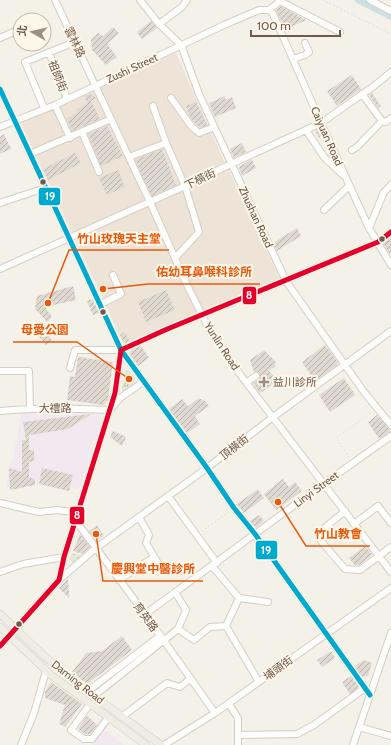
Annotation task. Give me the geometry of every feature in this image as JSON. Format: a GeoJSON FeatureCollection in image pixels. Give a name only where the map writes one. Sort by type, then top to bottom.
{"type":"FeatureCollection","features":[{"type":"Feature","properties":{"kind":"main road","name":"Daming Road"},"geometry":{"type":"LineString","coordinates":[[0,614],[17,628],[55,665],[91,694],[161,745]]}},
{"type":"Feature","properties":{"kind":"main road","name":"Daming Road"},"geometry":{"type":"LineString","coordinates":[[0,627],[46,672],[146,745]]}},
{"type":"Feature","properties":{"kind":"street","name":"雲林路"},"geometry":{"type":"LineString","coordinates":[[55,0],[96,85]]}},
{"type":"Feature","properties":{"kind":"street","name":"Zhushan Road"},"geometry":{"type":"LineString","coordinates":[[140,0],[159,24],[181,44],[199,94],[286,281],[345,365],[391,425]]}},
{"type":"Feature","properties":{"kind":"street"},"geometry":{"type":"LineString","coordinates":[[159,24],[182,7],[187,0]]}},
{"type":"Feature","properties":{"kind":"street"},"geometry":{"type":"LineString","coordinates":[[280,0],[340,32]]}},
{"type":"Feature","properties":{"kind":"street","name":"Zushi Street"},"geometry":{"type":"LineString","coordinates":[[0,127],[44,108],[55,105],[181,44],[259,10],[267,9],[280,0]]}},
{"type":"Feature","properties":{"kind":"street"},"geometry":{"type":"LineString","coordinates":[[370,0],[391,11]]}},
{"type":"Feature","properties":{"kind":"street","name":"Caiyuan Road"},"geometry":{"type":"LineString","coordinates":[[267,9],[273,14],[369,228],[391,265]]}},
{"type":"Feature","properties":{"kind":"street"},"geometry":{"type":"LineString","coordinates":[[0,38],[12,33]]}},
{"type":"Feature","properties":{"kind":"street"},"geometry":{"type":"LineString","coordinates":[[52,51],[75,42]]}},
{"type":"Feature","properties":{"kind":"street"},"geometry":{"type":"LineString","coordinates":[[293,59],[305,56],[309,52],[305,43]]}},
{"type":"Feature","properties":{"kind":"street"},"geometry":{"type":"LineString","coordinates":[[44,108],[25,62],[49,52]]}},
{"type":"Feature","properties":{"kind":"street","name":"祖師街"},"geometry":{"type":"LineString","coordinates":[[49,52],[67,99]]}},
{"type":"Feature","properties":{"kind":"street","name":"下橫街"},"geometry":{"type":"LineString","coordinates":[[0,269],[321,123],[391,72]]}},
{"type":"Feature","properties":{"kind":"street","name":"Yunlin Road"},"geometry":{"type":"LineString","coordinates":[[96,85],[211,333],[324,483]]}},
{"type":"Feature","properties":{"kind":"street"},"geometry":{"type":"LineString","coordinates":[[0,89],[45,188],[101,304],[121,350],[370,695]]}},
{"type":"Feature","properties":{"kind":"street"},"geometry":{"type":"LineString","coordinates":[[362,94],[382,121]]}},
{"type":"Feature","properties":{"kind":"street"},"geometry":{"type":"LineString","coordinates":[[171,98],[192,127],[199,133],[214,127]]}},
{"type":"Feature","properties":{"kind":"street"},"geometry":{"type":"LineString","coordinates":[[55,105],[70,138]]}},
{"type":"Feature","properties":{"kind":"street"},"geometry":{"type":"LineString","coordinates":[[154,106],[166,142],[185,186],[199,232],[175,258]]}},
{"type":"Feature","properties":{"kind":"street"},"geometry":{"type":"LineString","coordinates":[[352,150],[357,147],[382,121],[386,122],[391,118]]}},
{"type":"Feature","properties":{"kind":"street"},"geometry":{"type":"LineString","coordinates":[[30,154],[111,119]]}},
{"type":"Feature","properties":{"kind":"street"},"geometry":{"type":"LineString","coordinates":[[306,130],[324,157],[346,178]]}},
{"type":"Feature","properties":{"kind":"street"},"geometry":{"type":"LineString","coordinates":[[82,132],[99,172]]}},
{"type":"Feature","properties":{"kind":"street"},"geometry":{"type":"LineString","coordinates":[[129,157],[166,142]]}},
{"type":"Feature","properties":{"kind":"street"},"geometry":{"type":"LineString","coordinates":[[369,228],[384,192],[391,185]]}},
{"type":"Feature","properties":{"kind":"street"},"geometry":{"type":"LineString","coordinates":[[324,210],[349,186]]}},
{"type":"Feature","properties":{"kind":"street"},"geometry":{"type":"LineString","coordinates":[[0,203],[45,188]]}},
{"type":"Feature","properties":{"kind":"street"},"geometry":{"type":"LineString","coordinates":[[70,368],[75,350],[121,350],[378,242],[391,232]]}},
{"type":"Feature","properties":{"kind":"street"},"geometry":{"type":"LineString","coordinates":[[101,304],[121,294],[113,275]]}},
{"type":"Feature","properties":{"kind":"street","name":"頂橫街"},"geometry":{"type":"LineString","coordinates":[[0,646],[59,580],[96,548],[391,332]]}},
{"type":"Feature","properties":{"kind":"street"},"geometry":{"type":"LineString","coordinates":[[59,580],[64,558],[115,393],[121,350]]}},
{"type":"Feature","properties":{"kind":"street"},"geometry":{"type":"LineString","coordinates":[[0,371],[29,371],[30,408]]}},
{"type":"Feature","properties":{"kind":"street"},"geometry":{"type":"LineString","coordinates":[[247,382],[256,376]]}},
{"type":"Feature","properties":{"kind":"street"},"geometry":{"type":"LineString","coordinates":[[110,410],[120,398],[144,382]]}},
{"type":"Feature","properties":{"kind":"street","name":"大禮路"},"geometry":{"type":"LineString","coordinates":[[0,411],[66,407],[110,410]]}},
{"type":"Feature","properties":{"kind":"street","name":"Linyi Street"},"geometry":{"type":"LineString","coordinates":[[145,614],[353,462],[391,436]]}},
{"type":"Feature","properties":{"kind":"street"},"geometry":{"type":"LineString","coordinates":[[324,483],[391,572]]}},
{"type":"Feature","properties":{"kind":"street"},"geometry":{"type":"LineString","coordinates":[[168,496],[197,535],[239,598],[268,602]]}},
{"type":"Feature","properties":{"kind":"street"},"geometry":{"type":"LineString","coordinates":[[0,503],[39,512],[58,510],[78,513]]}},
{"type":"Feature","properties":{"kind":"street"},"geometry":{"type":"LineString","coordinates":[[354,524],[378,506],[391,523]]}},
{"type":"Feature","properties":{"kind":"street"},"geometry":{"type":"LineString","coordinates":[[345,511],[322,530],[321,541],[345,569],[360,570],[391,547]]}},
{"type":"Feature","properties":{"kind":"street"},"geometry":{"type":"LineString","coordinates":[[139,517],[149,534],[146,543],[161,568]]}},
{"type":"Feature","properties":{"kind":"street","name":"育英路"},"geometry":{"type":"LineString","coordinates":[[76,521],[145,614],[215,713]]}},
{"type":"Feature","properties":{"kind":"street"},"geometry":{"type":"LineString","coordinates":[[120,580],[154,557]]}},
{"type":"Feature","properties":{"kind":"street"},"geometry":{"type":"LineString","coordinates":[[0,572],[23,564],[64,558]]}},
{"type":"Feature","properties":{"kind":"street","name":"埔頭街"},"geometry":{"type":"LineString","coordinates":[[164,745],[215,713],[391,588]]}},
{"type":"Feature","properties":{"kind":"street"},"geometry":{"type":"LineString","coordinates":[[91,694],[162,638],[178,629],[186,610],[175,592]]}},
{"type":"Feature","properties":{"kind":"street"},"geometry":{"type":"LineString","coordinates":[[226,626],[239,598]]}},
{"type":"Feature","properties":{"kind":"street"},"geometry":{"type":"LineString","coordinates":[[178,629],[194,640],[210,627],[226,626]]}},
{"type":"Feature","properties":{"kind":"street"},"geometry":{"type":"LineString","coordinates":[[226,626],[258,682]]}},
{"type":"Feature","properties":{"kind":"street"},"geometry":{"type":"LineString","coordinates":[[353,745],[391,634]]}},
{"type":"Feature","properties":{"kind":"street"},"geometry":{"type":"LineString","coordinates":[[21,745],[34,713],[46,672]]}},
{"type":"Feature","properties":{"kind":"street"},"geometry":{"type":"LineString","coordinates":[[122,716],[167,683],[180,688],[190,679]]}},
{"type":"Feature","properties":{"kind":"street"},"geometry":{"type":"LineString","coordinates":[[238,735],[297,734],[314,725],[365,688]]}},
{"type":"Feature","properties":{"kind":"street"},"geometry":{"type":"LineString","coordinates":[[90,704],[71,730],[84,739],[92,739],[108,718]]}},
{"type":"Feature","properties":{"kind":"street"},"geometry":{"type":"LineString","coordinates":[[228,704],[238,718],[238,745]]}},
{"type":"Feature","properties":{"kind":"street"},"geometry":{"type":"LineString","coordinates":[[359,727],[391,736]]}},
{"type":"Feature","properties":{"kind":"path"},"geometry":{"type":"LineString","coordinates":[[323,0],[391,34]]}},
{"type":"Feature","properties":{"kind":"path"},"geometry":{"type":"LineString","coordinates":[[353,462],[336,438],[377,408]]}},
{"type":"Feature","properties":{"kind":"path"},"geometry":{"type":"LineString","coordinates":[[197,535],[234,508]]}},
{"type":"Feature","properties":{"kind":"shaded area"},"geometry":{"type":"Polygon","coordinates":[[[175,51],[220,152],[280,279],[124,344],[20,121],[175,51]]]}},
{"type":"Feature","properties":{"kind":"shaded area"},"geometry":{"type":"Polygon","coordinates":[[[48,411],[91,414],[100,416],[102,420],[80,487],[76,489],[67,486],[42,484],[6,487],[9,468],[13,459],[21,413],[48,411]]]}},
{"type":"Feature","properties":{"kind":"shaded area"},"geometry":{"type":"Polygon","coordinates":[[[104,730],[124,745],[92,745],[104,730]]]}},
{"type":"Feature","properties":{"kind":"green space"},"geometry":{"type":"Polygon","coordinates":[[[125,370],[128,370],[132,374],[135,382],[124,392],[122,390],[125,370]]]}},
{"type":"Feature","properties":{"kind":"green space"},"geometry":{"type":"Polygon","coordinates":[[[72,553],[82,556],[72,562],[70,560],[72,553]]]}},
{"type":"Feature","properties":{"kind":"building"},"geometry":{"type":"Polygon","coordinates":[[[281,6],[307,20],[285,29],[276,10],[281,6]]]}},
{"type":"Feature","properties":{"kind":"building"},"geometry":{"type":"Polygon","coordinates":[[[151,21],[157,28],[142,39],[137,32],[151,21]]]}},
{"type":"Feature","properties":{"kind":"building"},"geometry":{"type":"Polygon","coordinates":[[[113,27],[119,33],[107,44],[117,57],[106,65],[92,50],[91,40],[98,33],[103,36],[113,27]]]}},
{"type":"Feature","properties":{"kind":"building"},"geometry":{"type":"Polygon","coordinates":[[[352,75],[361,89],[337,106],[327,91],[352,75]]]}},
{"type":"Feature","properties":{"kind":"building"},"geometry":{"type":"Polygon","coordinates":[[[372,93],[381,106],[378,108],[369,95],[372,93]]]}},
{"type":"Feature","properties":{"kind":"building"},"geometry":{"type":"Polygon","coordinates":[[[90,94],[96,98],[91,101],[100,119],[72,131],[67,119],[77,112],[76,110],[87,103],[84,96],[90,94]]]}},
{"type":"Feature","properties":{"kind":"building"},"geometry":{"type":"Polygon","coordinates":[[[224,96],[226,100],[232,97],[236,108],[215,117],[209,103],[224,96]]]}},
{"type":"Feature","properties":{"kind":"building"},"geometry":{"type":"Polygon","coordinates":[[[196,102],[207,125],[200,128],[191,118],[186,106],[196,102]]]}},
{"type":"Feature","properties":{"kind":"building"},"geometry":{"type":"Polygon","coordinates":[[[107,126],[123,156],[101,166],[88,134],[107,126]]]}},
{"type":"Feature","properties":{"kind":"building"},"geometry":{"type":"Polygon","coordinates":[[[319,129],[322,136],[319,138],[315,131],[319,129]]]}},
{"type":"Feature","properties":{"kind":"building"},"geometry":{"type":"Polygon","coordinates":[[[4,134],[11,149],[0,154],[0,137],[4,134]]]}},
{"type":"Feature","properties":{"kind":"building"},"geometry":{"type":"Polygon","coordinates":[[[242,143],[246,152],[234,158],[230,149],[242,143]]]}},
{"type":"Feature","properties":{"kind":"building"},"geometry":{"type":"Polygon","coordinates":[[[162,149],[176,185],[152,196],[135,160],[162,149]]]}},
{"type":"Feature","properties":{"kind":"building"},"geometry":{"type":"Polygon","coordinates":[[[75,153],[81,163],[48,180],[43,169],[75,153]]]}},
{"type":"Feature","properties":{"kind":"building"},"geometry":{"type":"Polygon","coordinates":[[[252,160],[256,168],[242,176],[239,167],[252,160]]]}},
{"type":"Feature","properties":{"kind":"building"},"geometry":{"type":"Polygon","coordinates":[[[118,170],[125,187],[107,195],[99,178],[118,170]]]}},
{"type":"Feature","properties":{"kind":"building"},"geometry":{"type":"Polygon","coordinates":[[[297,228],[301,236],[277,251],[273,243],[297,228]]]}},
{"type":"Feature","properties":{"kind":"building"},"geometry":{"type":"Polygon","coordinates":[[[391,238],[391,253],[389,253],[383,243],[391,238]]]}},
{"type":"Feature","properties":{"kind":"building"},"geometry":{"type":"Polygon","coordinates":[[[73,286],[76,300],[45,307],[52,317],[47,322],[35,309],[37,296],[73,286]]]}},
{"type":"Feature","properties":{"kind":"building"},"geometry":{"type":"Polygon","coordinates":[[[166,290],[175,310],[146,322],[138,302],[166,290]]]}},
{"type":"Feature","properties":{"kind":"building"},"geometry":{"type":"Polygon","coordinates":[[[92,299],[99,313],[93,315],[87,301],[92,299]]]}},
{"type":"Feature","properties":{"kind":"building"},"geometry":{"type":"Polygon","coordinates":[[[42,326],[52,340],[46,345],[35,332],[42,326]]]}},
{"type":"Feature","properties":{"kind":"building"},"geometry":{"type":"Polygon","coordinates":[[[125,332],[129,341],[126,343],[120,335],[125,332]]]}},
{"type":"Feature","properties":{"kind":"building"},"geometry":{"type":"Polygon","coordinates":[[[325,345],[338,362],[337,365],[315,381],[302,362],[325,345]]]}},
{"type":"Feature","properties":{"kind":"building"},"geometry":{"type":"Polygon","coordinates":[[[141,346],[149,358],[138,366],[130,354],[131,350],[141,346]]]}},
{"type":"Feature","properties":{"kind":"building"},"geometry":{"type":"Polygon","coordinates":[[[264,350],[276,362],[275,367],[269,370],[277,382],[260,393],[253,383],[259,379],[260,375],[258,372],[254,372],[250,360],[264,350]]]}},
{"type":"Feature","properties":{"kind":"building"},"geometry":{"type":"Polygon","coordinates":[[[78,357],[113,362],[108,400],[104,405],[67,400],[70,376],[75,377],[78,357]]]}},
{"type":"Feature","properties":{"kind":"building"},"geometry":{"type":"Polygon","coordinates":[[[344,378],[355,395],[330,412],[319,395],[344,378]]]}},
{"type":"Feature","properties":{"kind":"building"},"geometry":{"type":"Polygon","coordinates":[[[199,398],[205,401],[209,406],[195,416],[200,424],[187,433],[169,409],[182,399],[188,406],[199,398]]]}},
{"type":"Feature","properties":{"kind":"building"},"geometry":{"type":"Polygon","coordinates":[[[91,414],[68,429],[29,435],[29,450],[34,450],[34,461],[29,462],[29,477],[35,480],[35,485],[10,490],[9,468],[22,472],[22,440],[26,440],[23,422],[91,414]]]}},
{"type":"Feature","properties":{"kind":"building"},"geometry":{"type":"Polygon","coordinates":[[[377,415],[390,429],[390,432],[379,439],[368,422],[377,415]]]}},
{"type":"Feature","properties":{"kind":"building"},"geometry":{"type":"Polygon","coordinates":[[[113,431],[126,437],[122,446],[110,437],[113,431]]]}},
{"type":"Feature","properties":{"kind":"building"},"geometry":{"type":"Polygon","coordinates":[[[42,468],[73,475],[69,491],[39,484],[42,468]]]}},
{"type":"Feature","properties":{"kind":"building"},"geometry":{"type":"Polygon","coordinates":[[[283,479],[289,487],[295,482],[302,491],[276,510],[264,494],[283,479]]]}},
{"type":"Feature","properties":{"kind":"building"},"geometry":{"type":"Polygon","coordinates":[[[258,489],[264,498],[244,513],[237,504],[258,489]]]}},
{"type":"Feature","properties":{"kind":"building"},"geometry":{"type":"Polygon","coordinates":[[[259,515],[264,521],[256,528],[250,521],[259,515]]]}},
{"type":"Feature","properties":{"kind":"building"},"geometry":{"type":"Polygon","coordinates":[[[97,525],[104,536],[96,540],[89,531],[97,525]]]}},
{"type":"Feature","properties":{"kind":"building"},"geometry":{"type":"Polygon","coordinates":[[[80,534],[90,547],[82,554],[73,551],[80,534]]]}},
{"type":"Feature","properties":{"kind":"building"},"geometry":{"type":"Polygon","coordinates":[[[365,546],[372,555],[359,565],[355,565],[349,558],[365,546]]]}},
{"type":"Feature","properties":{"kind":"building"},"geometry":{"type":"Polygon","coordinates":[[[68,579],[69,593],[69,598],[59,588],[68,579]]]}},
{"type":"Feature","properties":{"kind":"building"},"geometry":{"type":"Polygon","coordinates":[[[122,636],[132,650],[87,684],[72,672],[86,653],[102,651],[122,636]]]}},
{"type":"Feature","properties":{"kind":"building"},"geometry":{"type":"Polygon","coordinates":[[[331,651],[335,658],[322,667],[317,660],[331,651]]]}},
{"type":"Feature","properties":{"kind":"building"},"geometry":{"type":"Polygon","coordinates":[[[364,660],[372,663],[368,676],[362,677],[355,666],[364,660]]]}},
{"type":"Feature","properties":{"kind":"building"},"geometry":{"type":"Polygon","coordinates":[[[351,676],[359,687],[350,694],[342,682],[351,676]]]}},
{"type":"Feature","properties":{"kind":"building"},"geometry":{"type":"Polygon","coordinates":[[[51,682],[82,704],[65,727],[59,724],[65,705],[45,698],[45,692],[51,682]]]}},
{"type":"Feature","properties":{"kind":"building"},"geometry":{"type":"Polygon","coordinates":[[[87,716],[97,725],[90,734],[85,734],[78,729],[87,716]]]}},
{"type":"Feature","properties":{"kind":"waterway"},"geometry":{"type":"LineString","coordinates":[[358,0],[391,17]]}},
{"type":"Feature","properties":{"kind":"transit line","name":"19"},"geometry":{"type":"LineString","coordinates":[[0,89],[121,350],[370,695]]}},
{"type":"Feature","properties":{"kind":"transit line","name":"8"},"geometry":{"type":"LineString","coordinates":[[0,646],[59,580],[64,557],[115,393],[121,350],[165,330],[378,242],[391,232]]}},
{"type":"Feature","properties":{"kind":"place","name":"佑幼耳鼻喉科診所"},"geometry":{"type":"Point","coordinates":[103,289]}},
{"type":"Feature","properties":{"kind":"place","name":"竹山玫瑰天主堂"},"geometry":{"type":"Point","coordinates":[48,303]}},
{"type":"Feature","properties":{"kind":"place","name":"母愛公園"},"geometry":{"type":"Point","coordinates":[129,379]}},
{"type":"Feature","properties":{"kind":"place","name":"益川診所"},"geometry":{"type":"Point","coordinates":[264,382]}},
{"type":"Feature","properties":{"kind":"place","name":"竹山教會"},"geometry":{"type":"Point","coordinates":[278,502]}},
{"type":"Feature","properties":{"kind":"place","name":"慶興堂中醫診所"},"geometry":{"type":"Point","coordinates":[96,534]}}]}
